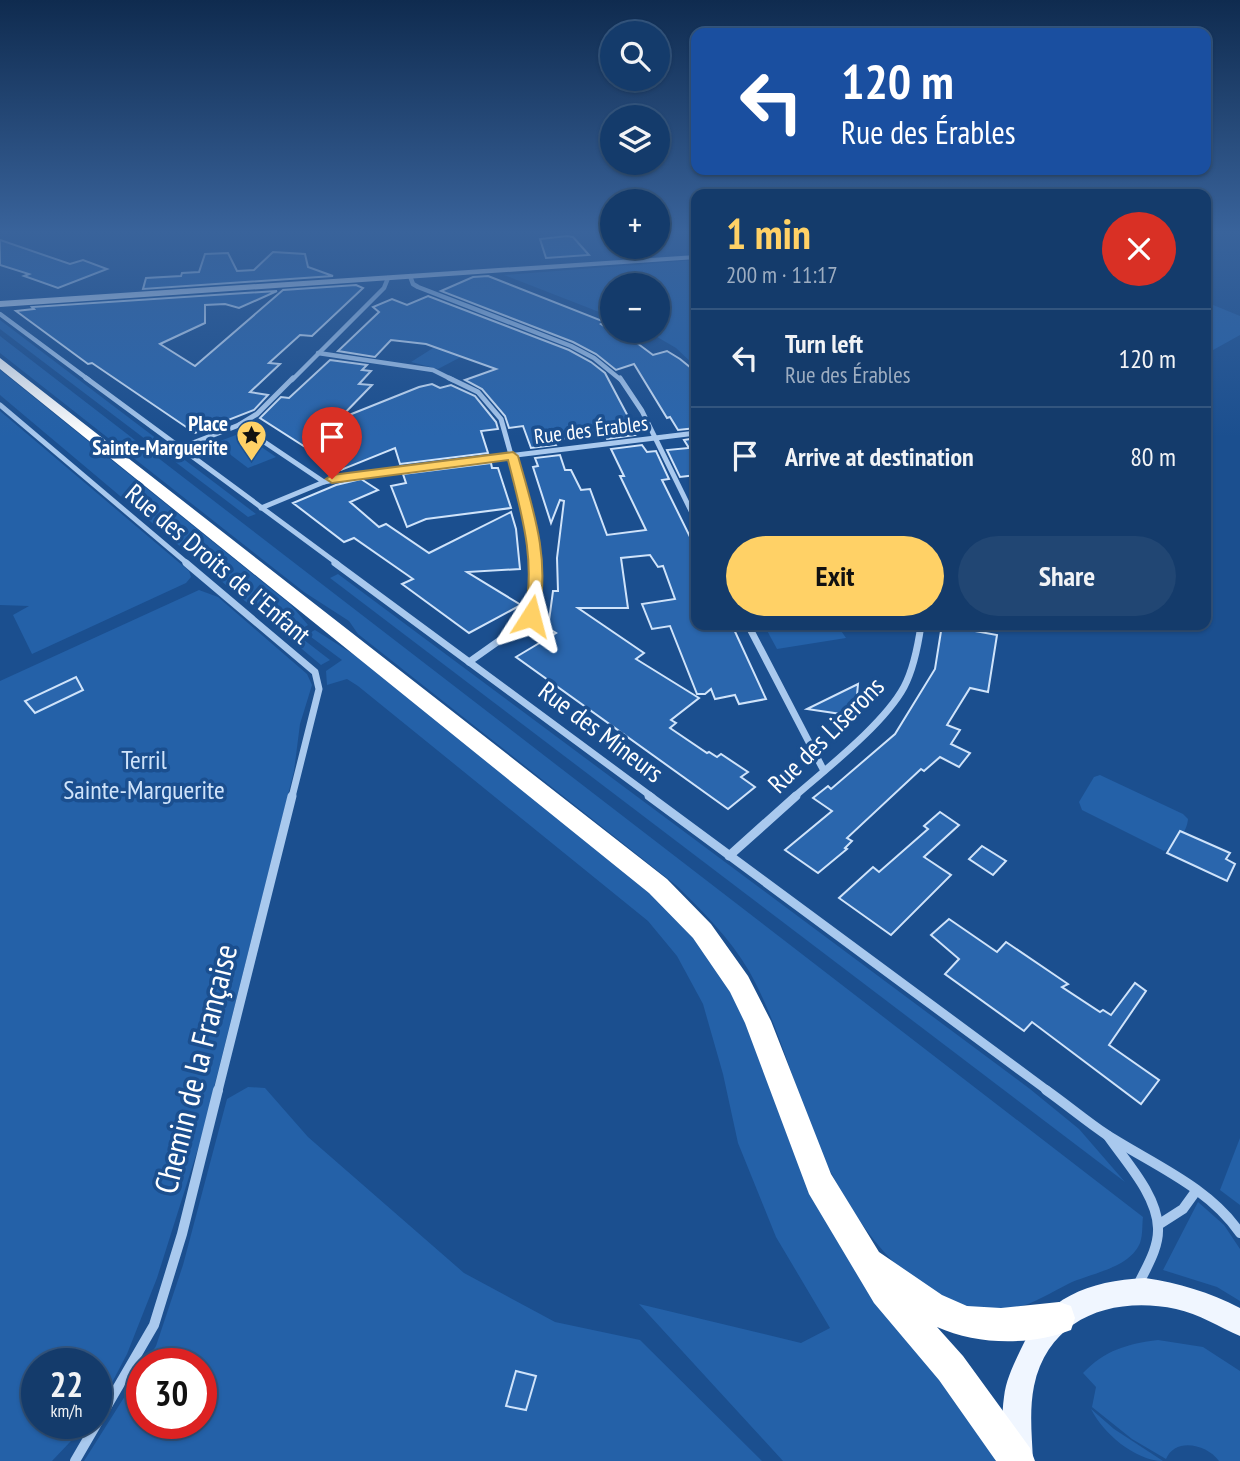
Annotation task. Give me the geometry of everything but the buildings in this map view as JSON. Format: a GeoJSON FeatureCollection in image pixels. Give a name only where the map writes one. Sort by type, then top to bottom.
{"type":"FeatureCollection","features":[{"type":"Feature","properties":{"kind":"highway"},"geometry":{"type":"LineString","coordinates":[[0,362],[658,886],[702,931],[723,958],[758,1021],[820,1183],[870,1262],[885,1292],[951,1368],[1018,1461]]}},
{"type":"Feature","properties":{"kind":"highway"},"geometry":{"type":"LineString","coordinates":[[870,1262],[938,1309],[965,1322],[1025,1323],[1059,1318]]}},
{"type":"Feature","properties":{"kind":"main road"},"geometry":{"type":"LineString","coordinates":[[1018,1461],[1016,1417],[1022,1377],[1037,1344],[1059,1318],[1084,1301],[1136,1289],[1185,1297],[1240,1322]]}},
{"type":"Feature","properties":{"kind":"street"},"geometry":{"type":"LineString","coordinates":[[0,304],[57,300]]}},
{"type":"Feature","properties":{"kind":"street"},"geometry":{"type":"LineString","coordinates":[[180,447],[239,425],[257,414],[372,300]]}},
{"type":"Feature","properties":{"kind":"street"},"geometry":{"type":"LineString","coordinates":[[453,300],[556,340],[601,363],[626,385],[656,438],[691,511]]}},
{"type":"Feature","properties":{"kind":"street","name":"Rue des Mineurs"},"geometry":{"type":"LineString","coordinates":[[0,314],[1107,1135],[1149,1158],[1226,1212],[1240,1233]]}},
{"type":"Feature","properties":{"kind":"street"},"geometry":{"type":"LineString","coordinates":[[318,353],[433,370],[467,385],[484,397],[501,419],[536,544],[535,605],[527,621],[469,662]]}},
{"type":"Feature","properties":{"kind":"street","name":"Rue des Droits de l'Enfant"},"geometry":{"type":"LineString","coordinates":[[0,405],[315,672]]}},
{"type":"Feature","properties":{"kind":"street"},"geometry":{"type":"LineString","coordinates":[[239,425],[324,482]]}},
{"type":"Feature","properties":{"kind":"street","name":"Rue des Érables"},"geometry":{"type":"LineString","coordinates":[[324,482],[361,474],[691,434]]}},
{"type":"Feature","properties":{"kind":"street"},"geometry":{"type":"LineString","coordinates":[[261,508],[324,482]]}},
{"type":"Feature","properties":{"kind":"street"},"geometry":{"type":"LineString","coordinates":[[751,630],[824,771]]}},
{"type":"Feature","properties":{"kind":"street","name":"Rue des Liserons"},"geometry":{"type":"LineString","coordinates":[[729,856],[824,771],[897,698],[916,656],[920,630]]}},
{"type":"Feature","properties":{"kind":"street","name":"Chemin de la Française"},"geometry":{"type":"LineString","coordinates":[[75,1461],[154,1325],[182,1234],[310,730],[319,689],[315,672]]}},
{"type":"Feature","properties":{"kind":"street","name":"Rue des Mineurs"},"geometry":{"type":"LineString","coordinates":[[1107,1135],[1146,1194],[1158,1225]]}},
{"type":"Feature","properties":{"kind":"street"},"geometry":{"type":"LineString","coordinates":[[1136,1289],[1154,1252],[1158,1225],[1184,1209],[1196,1191]]}},
{"type":"Feature","properties":{"kind":"green space"},"geometry":{"type":"Polygon","coordinates":[[[569,300],[600,300],[600,312],[569,300]]]}},
{"type":"Feature","properties":{"kind":"green space"},"geometry":{"type":"Polygon","coordinates":[[[670,300],[691,300],[691,362],[667,343],[670,343],[670,300]]]}},
{"type":"Feature","properties":{"kind":"green space"},"geometry":{"type":"Polygon","coordinates":[[[1211,304],[1240,316],[1240,335],[1211,351],[1211,304]]]}},
{"type":"Feature","properties":{"kind":"green space"},"geometry":{"type":"Polygon","coordinates":[[[0,320],[256,514],[248,517],[0,329],[0,320]]]}},
{"type":"Feature","properties":{"kind":"green space"},"geometry":{"type":"Polygon","coordinates":[[[0,336],[1143,1217],[1141,1240],[1135,1252],[1108,1269],[1010,1309],[981,1310],[953,1303],[928,1290],[905,1273],[866,1230],[836,1182],[812,1131],[762,996],[733,947],[697,906],[677,886],[358,634],[349,621],[304,592],[0,353],[0,336]]]}},
{"type":"Feature","properties":{"kind":"green space"},"geometry":{"type":"Polygon","coordinates":[[[441,343],[478,348],[438,369],[411,362],[441,343]]]}},
{"type":"Feature","properties":{"kind":"green space"},"geometry":{"type":"Polygon","coordinates":[[[0,370],[291,605],[308,625],[295,633],[330,660],[321,665],[0,395],[0,370]]]}},
{"type":"Feature","properties":{"kind":"green space"},"geometry":{"type":"Polygon","coordinates":[[[0,411],[189,571],[191,577],[186,583],[32,654],[13,615],[29,606],[0,605],[0,411]]]}},
{"type":"Feature","properties":{"kind":"green space"},"geometry":{"type":"Polygon","coordinates":[[[241,433],[276,457],[248,468],[215,443],[241,433]]]}},
{"type":"Feature","properties":{"kind":"green space"},"geometry":{"type":"Polygon","coordinates":[[[338,574],[1030,1089],[1079,1129],[1125,1182],[330,578],[338,574]]]}},
{"type":"Feature","properties":{"kind":"green space","name":"Terril Sainte-Marguerite"},"geometry":{"type":"Polygon","coordinates":[[[199,590],[218,597],[307,674],[312,685],[300,724],[294,771],[201,1139],[157,1278],[129,1348],[126,1348],[126,1356],[112,1383],[112,1348],[21,1348],[21,1439],[73,1439],[52,1461],[0,1461],[0,681],[199,590]]]}},
{"type":"Feature","properties":{"kind":"green space"},"geometry":{"type":"Polygon","coordinates":[[[315,630],[356,656],[672,910],[728,980],[793,1151],[991,1440],[995,1461],[783,1461],[639,1304],[801,1343],[830,1328],[776,1237],[738,1143],[723,1074],[703,1004],[677,956],[648,921],[358,686],[347,679],[327,685],[326,671],[342,660],[307,634],[315,630]]]}},
{"type":"Feature","properties":{"kind":"green space"},"geometry":{"type":"Polygon","coordinates":[[[767,630],[840,630],[846,638],[777,649],[767,630]]]}},
{"type":"Feature","properties":{"kind":"green space"},"geometry":{"type":"Polygon","coordinates":[[[1100,775],[1183,814],[1188,819],[1186,829],[1173,846],[1164,851],[1082,810],[1079,802],[1094,777],[1100,775]]]}},
{"type":"Feature","properties":{"kind":"green space"},"geometry":{"type":"Polygon","coordinates":[[[248,1087],[265,1088],[308,1137],[464,1273],[555,1322],[640,1340],[762,1461],[84,1461],[98,1439],[112,1439],[112,1417],[126,1394],[126,1439],[217,1439],[217,1348],[155,1348],[183,1265],[227,1099],[248,1087]]]}},
{"type":"Feature","properties":{"kind":"green space"},"geometry":{"type":"Polygon","coordinates":[[[1240,1138],[1240,1205],[1220,1190],[1240,1138]]]}},
{"type":"Feature","properties":{"kind":"green space"},"geometry":{"type":"Polygon","coordinates":[[[1198,1202],[1224,1225],[1240,1249],[1240,1301],[1217,1287],[1163,1270],[1198,1202]]]}},
{"type":"Feature","properties":{"kind":"green space"},"geometry":{"type":"Polygon","coordinates":[[[1158,1340],[1203,1347],[1240,1371],[1240,1461],[1219,1461],[1207,1450],[1191,1445],[1176,1448],[1166,1459],[1132,1439],[1092,1407],[1096,1387],[1083,1373],[1117,1349],[1158,1340]]]}},
{"type":"Feature","properties":{"kind":"green space"},"geometry":{"type":"Polygon","coordinates":[[[1091,1409],[1114,1429],[1163,1461],[1141,1456],[1121,1444],[1103,1427],[1091,1409]]]}},
{"type":"Feature","properties":{"kind":"place","name":"Place Sainte-Marguerite"},"geometry":{"type":"Point","coordinates":[251,463]}},
{"type":"Feature","properties":{"kind":"route"},"geometry":{"type":"LineString","coordinates":[[332,479],[513,456],[536,544],[536,595],[531,616]]}}]}
